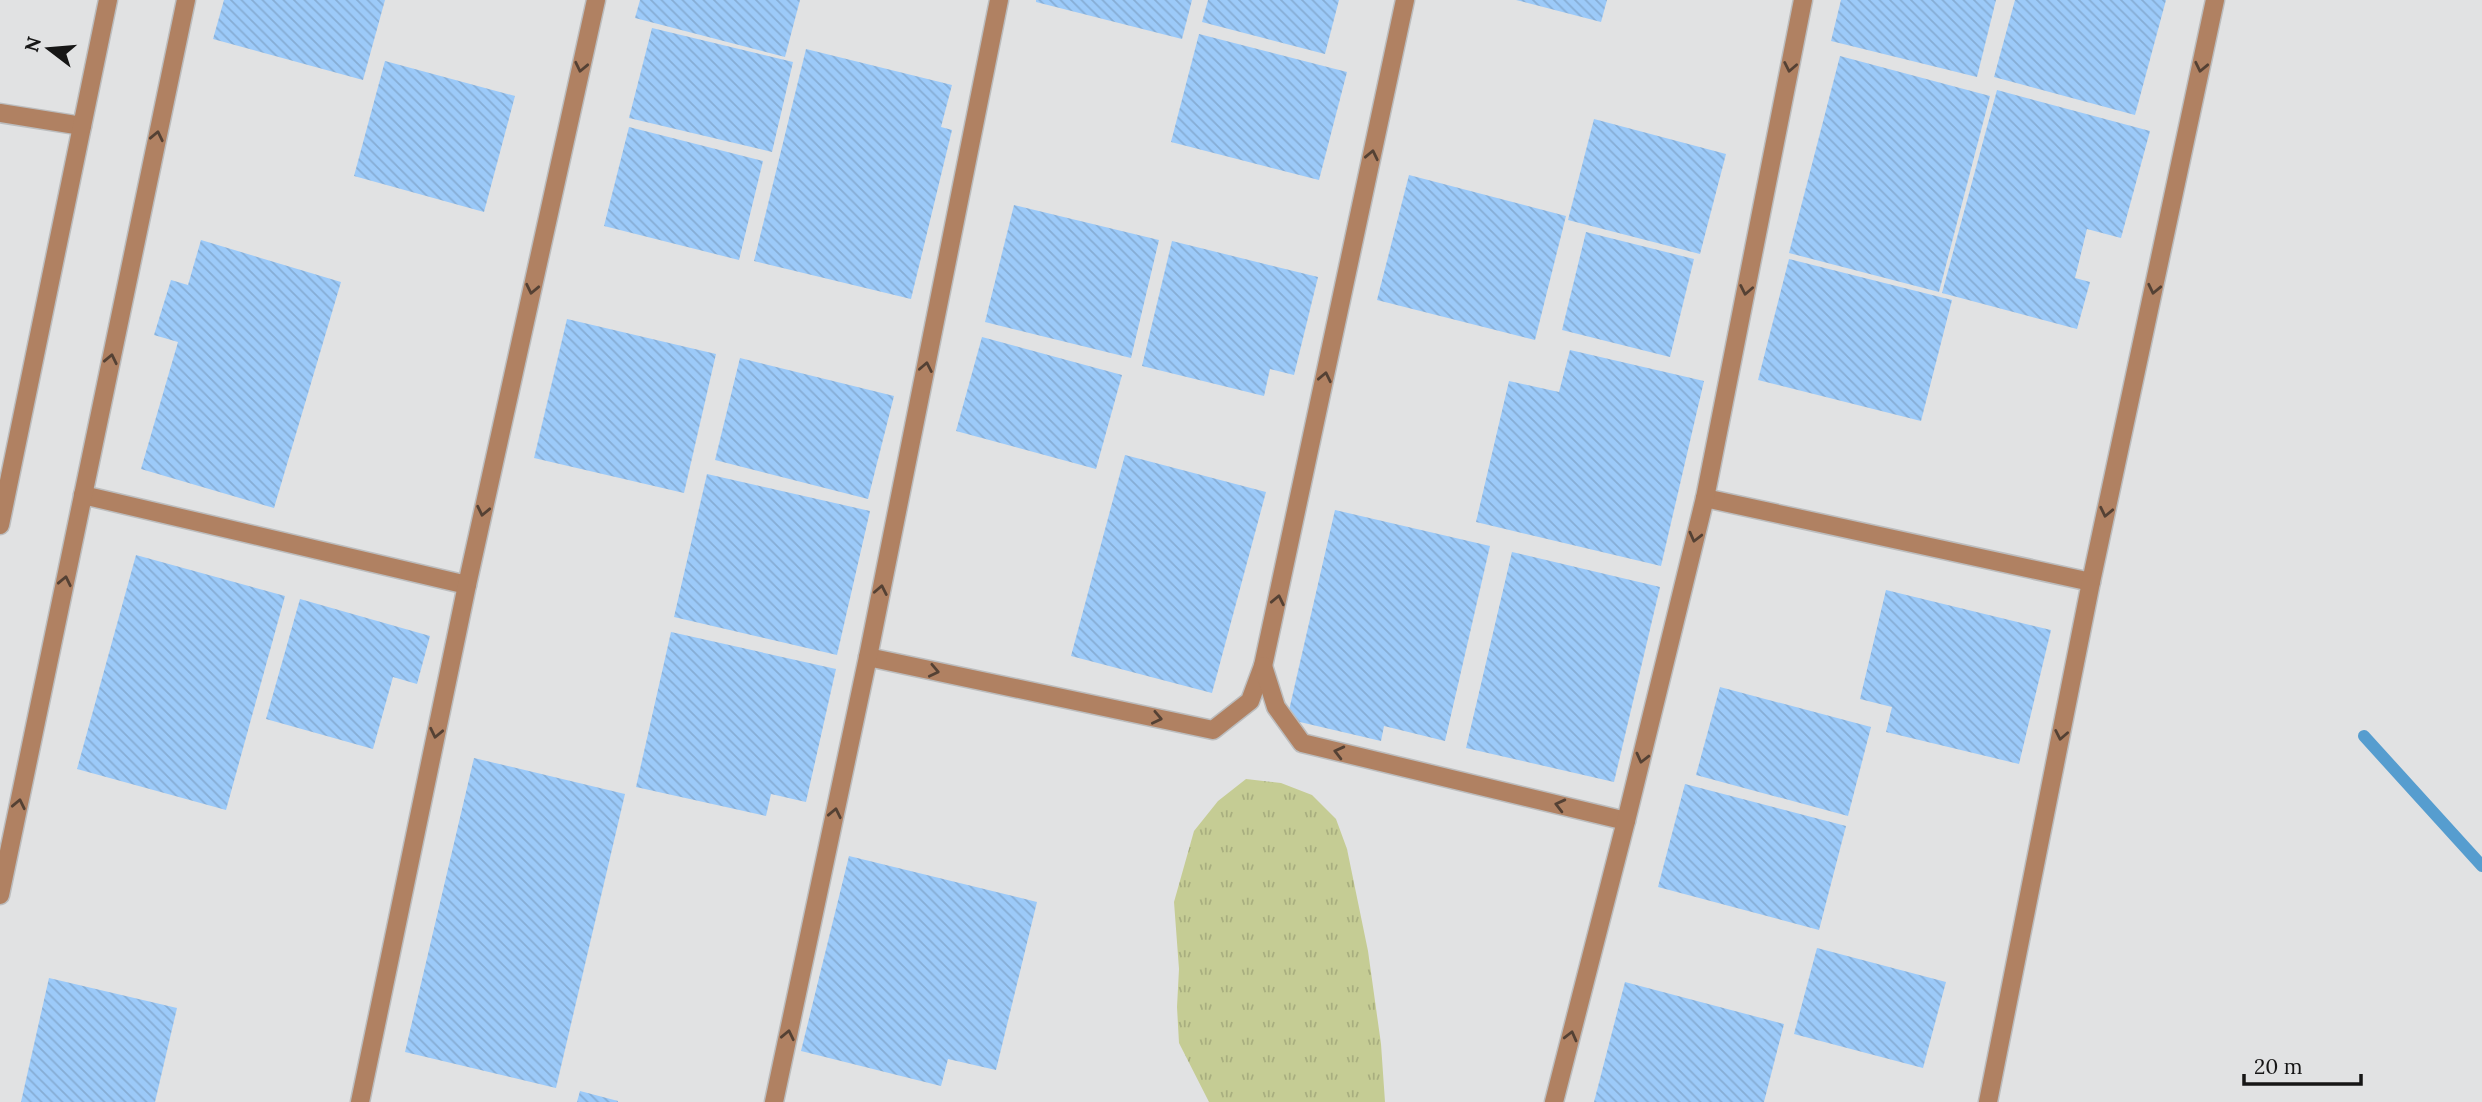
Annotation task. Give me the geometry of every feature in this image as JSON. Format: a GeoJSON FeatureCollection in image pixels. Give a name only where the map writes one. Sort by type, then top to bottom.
{"type":"FeatureCollection","features":[{"type":"Feature","properties":{"kind":"street"},"geometry":{"type":"LineString","coordinates":[[0,525],[108,0]]}},
{"type":"Feature","properties":{"kind":"street"},"geometry":{"type":"LineString","coordinates":[[0,895],[186,0]]}},
{"type":"Feature","properties":{"kind":"street"},"geometry":{"type":"LineString","coordinates":[[360,1102],[467,585],[596,0]]}},
{"type":"Feature","properties":{"kind":"street"},"geometry":{"type":"LineString","coordinates":[[774,1102],[999,0]]}},
{"type":"Feature","properties":{"kind":"street"},"geometry":{"type":"LineString","coordinates":[[867,657],[1213,730],[1250,701],[1263,666],[1405,0]]}},
{"type":"Feature","properties":{"kind":"street"},"geometry":{"type":"LineString","coordinates":[[1554,1102],[1705,498],[1803,0]]}},
{"type":"Feature","properties":{"kind":"street"},"geometry":{"type":"LineString","coordinates":[[1988,1102],[2091,582],[2216,0]]}},
{"type":"Feature","properties":{"kind":"street"},"geometry":{"type":"LineString","coordinates":[[0,113],[82,126]]}},
{"type":"Feature","properties":{"kind":"street"},"geometry":{"type":"LineString","coordinates":[[83,495],[467,585]]}},
{"type":"Feature","properties":{"kind":"street"},"geometry":{"type":"LineString","coordinates":[[1705,498],[2091,582]]}},
{"type":"Feature","properties":{"kind":"street"},"geometry":{"type":"LineString","coordinates":[[1263,666],[1276,707],[1302,743],[1626,821]]}},
{"type":"Feature","properties":{"kind":"green space"},"geometry":{"type":"Polygon","coordinates":[[[1246,779],[1281,783],[1312,795],[1336,819],[1347,849],[1368,951],[1381,1044],[1385,1102],[1209,1102],[1179,1043],[1179,969],[1174,902],[1194,831],[1218,801],[1246,779]]]}},
{"type":"Feature","properties":{"kind":"building"},"geometry":{"type":"Polygon","coordinates":[[[224,0],[385,0],[363,80],[213,39],[224,0]]]}},
{"type":"Feature","properties":{"kind":"building"},"geometry":{"type":"Polygon","coordinates":[[[640,0],[800,0],[785,57],[635,18],[640,0]]]}},
{"type":"Feature","properties":{"kind":"building"},"geometry":{"type":"Polygon","coordinates":[[[1036,0],[1192,0],[1182,39],[1036,0]]]}},
{"type":"Feature","properties":{"kind":"building"},"geometry":{"type":"Polygon","coordinates":[[[1208,0],[1339,0],[1325,54],[1202,22],[1208,0]]]}},
{"type":"Feature","properties":{"kind":"building"},"geometry":{"type":"Polygon","coordinates":[[[1516,0],[1607,0],[1601,22],[1516,0]]]}},
{"type":"Feature","properties":{"kind":"building"},"geometry":{"type":"Polygon","coordinates":[[[1841,0],[1996,0],[1977,77],[1831,41],[1841,0]]]}},
{"type":"Feature","properties":{"kind":"building"},"geometry":{"type":"Polygon","coordinates":[[[2015,0],[2166,0],[2135,115],[1994,77],[2015,0]]]}},
{"type":"Feature","properties":{"kind":"building"},"geometry":{"type":"Polygon","coordinates":[[[652,28],[793,62],[772,152],[629,118],[652,28]]]}},
{"type":"Feature","properties":{"kind":"building"},"geometry":{"type":"Polygon","coordinates":[[[1199,34],[1347,72],[1319,180],[1171,142],[1199,34]]]}},
{"type":"Feature","properties":{"kind":"building"},"geometry":{"type":"Polygon","coordinates":[[[806,49],[952,85],[941,127],[952,130],[911,299],[754,261],[806,49]]]}},
{"type":"Feature","properties":{"kind":"building"},"geometry":{"type":"Polygon","coordinates":[[[1840,56],[1990,96],[1939,292],[1789,253],[1840,56]]]}},
{"type":"Feature","properties":{"kind":"building"},"geometry":{"type":"Polygon","coordinates":[[[385,61],[515,96],[484,212],[354,176],[385,61]]]}},
{"type":"Feature","properties":{"kind":"building"},"geometry":{"type":"Polygon","coordinates":[[[1997,90],[2150,131],[2121,238],[2087,229],[2075,278],[2090,282],[2077,329],[1942,293],[1997,90]]]}},
{"type":"Feature","properties":{"kind":"building"},"geometry":{"type":"Polygon","coordinates":[[[1594,119],[1726,154],[1700,254],[1568,220],[1594,119]]]}},
{"type":"Feature","properties":{"kind":"building"},"geometry":{"type":"Polygon","coordinates":[[[629,127],[763,161],[739,260],[604,226],[629,127]]]}},
{"type":"Feature","properties":{"kind":"building"},"geometry":{"type":"Polygon","coordinates":[[[1409,175],[1566,216],[1535,340],[1377,300],[1409,175]]]}},
{"type":"Feature","properties":{"kind":"building"},"geometry":{"type":"Polygon","coordinates":[[[1014,205],[1159,240],[1131,358],[985,322],[1014,205]]]}},
{"type":"Feature","properties":{"kind":"building"},"geometry":{"type":"Polygon","coordinates":[[[1586,232],[1694,259],[1670,357],[1562,330],[1586,232]]]}},
{"type":"Feature","properties":{"kind":"building"},"geometry":{"type":"Polygon","coordinates":[[[201,240],[341,282],[274,508],[141,469],[178,342],[154,335],[171,280],[188,285],[201,240]]]}},
{"type":"Feature","properties":{"kind":"building"},"geometry":{"type":"Polygon","coordinates":[[[1172,241],[1318,277],[1294,375],[1270,369],[1264,396],[1142,366],[1172,241]]]}},
{"type":"Feature","properties":{"kind":"building"},"geometry":{"type":"Polygon","coordinates":[[[1789,259],[1952,300],[1921,421],[1758,380],[1789,259]]]}},
{"type":"Feature","properties":{"kind":"building"},"geometry":{"type":"Polygon","coordinates":[[[567,319],[716,354],[684,493],[534,458],[567,319]]]}},
{"type":"Feature","properties":{"kind":"building"},"geometry":{"type":"Polygon","coordinates":[[[982,337],[1122,375],[1096,469],[956,431],[982,337]]]}},
{"type":"Feature","properties":{"kind":"building"},"geometry":{"type":"Polygon","coordinates":[[[1570,350],[1704,381],[1661,566],[1476,522],[1509,381],[1559,392],[1570,350]]]}},
{"type":"Feature","properties":{"kind":"building"},"geometry":{"type":"Polygon","coordinates":[[[740,358],[894,396],[868,499],[715,460],[740,358]]]}},
{"type":"Feature","properties":{"kind":"building"},"geometry":{"type":"Polygon","coordinates":[[[1125,455],[1266,492],[1212,693],[1071,656],[1125,455]]]}},
{"type":"Feature","properties":{"kind":"building"},"geometry":{"type":"Polygon","coordinates":[[[707,474],[870,511],[837,655],[674,617],[707,474]]]}},
{"type":"Feature","properties":{"kind":"building"},"geometry":{"type":"Polygon","coordinates":[[[1335,510],[1490,546],[1445,741],[1384,726],[1381,741],[1287,719],[1335,510]]]}},
{"type":"Feature","properties":{"kind":"building"},"geometry":{"type":"Polygon","coordinates":[[[1512,552],[1660,587],[1614,782],[1466,748],[1512,552]]]}},
{"type":"Feature","properties":{"kind":"building"},"geometry":{"type":"Polygon","coordinates":[[[136,555],[285,596],[226,810],[77,769],[136,555]]]}},
{"type":"Feature","properties":{"kind":"building"},"geometry":{"type":"Polygon","coordinates":[[[1886,590],[2051,630],[2019,764],[1886,732],[1892,707],[1860,699],[1886,590]]]}},
{"type":"Feature","properties":{"kind":"building"},"geometry":{"type":"Polygon","coordinates":[[[300,599],[430,636],[417,684],[393,677],[373,749],[266,719],[300,599]]]}},
{"type":"Feature","properties":{"kind":"building"},"geometry":{"type":"Polygon","coordinates":[[[671,632],[836,669],[806,802],[771,794],[766,816],[636,787],[671,632]]]}},
{"type":"Feature","properties":{"kind":"building"},"geometry":{"type":"Polygon","coordinates":[[[1720,687],[1871,727],[1848,816],[1696,775],[1720,687]]]}},
{"type":"Feature","properties":{"kind":"building"},"geometry":{"type":"Polygon","coordinates":[[[474,758],[625,794],[556,1088],[405,1052],[474,758]]]}},
{"type":"Feature","properties":{"kind":"building"},"geometry":{"type":"Polygon","coordinates":[[[1685,784],[1846,826],[1819,930],[1658,887],[1685,784]]]}},
{"type":"Feature","properties":{"kind":"building"},"geometry":{"type":"Polygon","coordinates":[[[849,856],[1037,902],[996,1070],[948,1059],[941,1086],[801,1051],[849,856]]]}},
{"type":"Feature","properties":{"kind":"building"},"geometry":{"type":"Polygon","coordinates":[[[1817,948],[1946,982],[1923,1068],[1794,1034],[1817,948]]]}},
{"type":"Feature","properties":{"kind":"building"},"geometry":{"type":"Polygon","coordinates":[[[49,978],[177,1008],[155,1102],[21,1102],[49,978]]]}},
{"type":"Feature","properties":{"kind":"building"},"geometry":{"type":"Polygon","coordinates":[[[1625,982],[1784,1024],[1764,1102],[1594,1102],[1625,982]]]}},
{"type":"Feature","properties":{"kind":"building"},"geometry":{"type":"Polygon","coordinates":[[[580,1091],[618,1101],[618,1102],[577,1102],[580,1091]]]}},
{"type":"Feature","properties":{"kind":"waterway"},"geometry":{"type":"LineString","coordinates":[[2364,736],[2482,866]]}}]}
